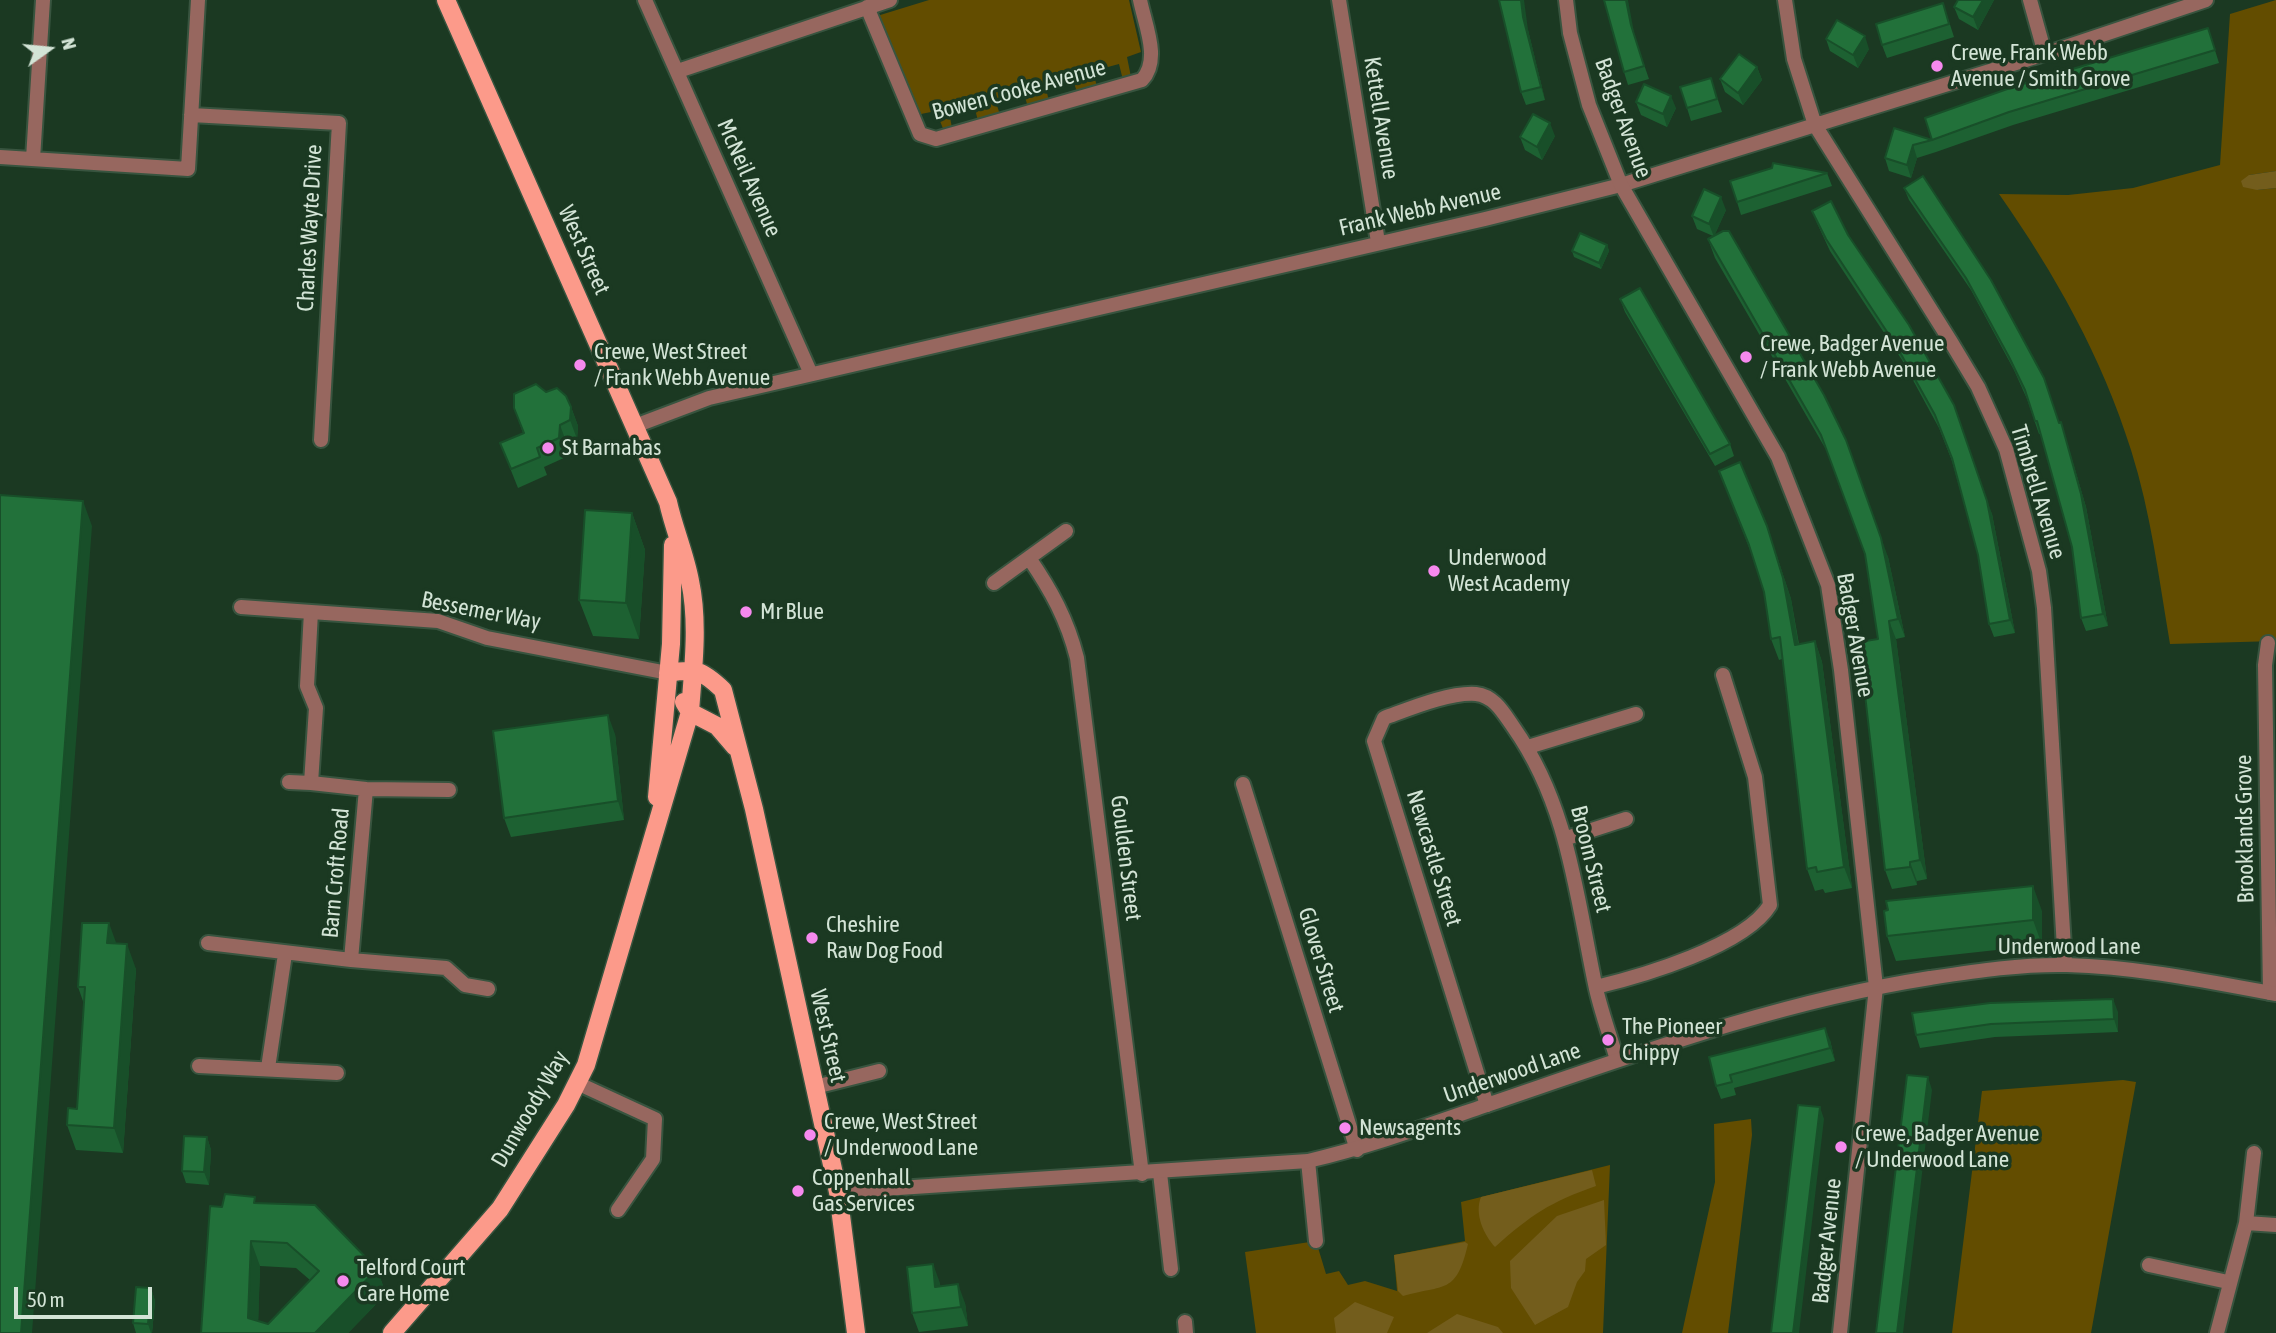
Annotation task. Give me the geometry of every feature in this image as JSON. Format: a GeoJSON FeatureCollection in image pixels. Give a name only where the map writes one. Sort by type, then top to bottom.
{"type":"FeatureCollection","features":[{"type":"Feature","properties":{"kind":"main road","name":"West Street"},"geometry":{"type":"LineString","coordinates":[[446,0],[668,502],[690,582],[694,627],[690,712],[717,726],[739,753]]}},
{"type":"Feature","properties":{"kind":"main road","name":"West Street"},"geometry":{"type":"LineString","coordinates":[[664,711],[674,582],[672,521]]}},
{"type":"Feature","properties":{"kind":"main road","name":"West Street"},"geometry":{"type":"LineString","coordinates":[[693,668],[723,690],[739,753],[838,1192],[856,1333]]}},
{"type":"Feature","properties":{"kind":"main road"},"geometry":{"type":"LineString","coordinates":[[690,712],[668,673],[693,668]]}},
{"type":"Feature","properties":{"kind":"main road","name":"Dunwoody Way"},"geometry":{"type":"LineString","coordinates":[[654,831],[664,711]]}},
{"type":"Feature","properties":{"kind":"main road","name":"Dunwoody Way"},"geometry":{"type":"LineString","coordinates":[[392,1333],[500,1209],[578,1083],[586,1065],[690,712]]}},
{"type":"Feature","properties":{"kind":"street"},"geometry":{"type":"LineString","coordinates":[[33,159],[43,0]]}},
{"type":"Feature","properties":{"kind":"street"},"geometry":{"type":"LineString","coordinates":[[0,157],[188,169],[198,0]]}},
{"type":"Feature","properties":{"kind":"street","name":"McNeil Avenue"},"geometry":{"type":"LineString","coordinates":[[645,0],[811,374]]}},
{"type":"Feature","properties":{"kind":"street"},"geometry":{"type":"LineString","coordinates":[[678,71],[890,0]]}},
{"type":"Feature","properties":{"kind":"street","name":"Bowen Cooke Avenue"},"geometry":{"type":"LineString","coordinates":[[867,7],[920,134],[936,139],[1142,80],[1150,72],[1152,62],[1140,0]]}},
{"type":"Feature","properties":{"kind":"street","name":"Kettell Avenue"},"geometry":{"type":"LineString","coordinates":[[1339,0],[1378,242]]}},
{"type":"Feature","properties":{"kind":"street","name":"Badger Avenue"},"geometry":{"type":"LineString","coordinates":[[1566,0],[1570,33],[1589,105],[1620,185],[1778,457],[1828,585],[1876,986],[1840,1333]]}},
{"type":"Feature","properties":{"kind":"street","name":"Timbrell Avenue"},"geometry":{"type":"LineString","coordinates":[[1785,0],[1794,59],[1815,125],[1978,387],[2006,449],[2019,491],[2039,571],[2044,608],[2065,965]]}},
{"type":"Feature","properties":{"kind":"street"},"geometry":{"type":"LineString","coordinates":[[2030,0],[2045,54]]}},
{"type":"Feature","properties":{"kind":"street","name":"Frank Webb Avenue"},"geometry":{"type":"LineString","coordinates":[[635,426],[709,398],[1620,185],[2045,54],[2206,0]]}},
{"type":"Feature","properties":{"kind":"street","name":"Charles Wayte Drive"},"geometry":{"type":"LineString","coordinates":[[191,115],[339,123],[321,440]]}},
{"type":"Feature","properties":{"kind":"street"},"geometry":{"type":"LineString","coordinates":[[994,583],[1066,531]]}},
{"type":"Feature","properties":{"kind":"street","name":"Goulden Street"},"geometry":{"type":"LineString","coordinates":[[1029,558],[1055,596],[1069,626],[1077,658],[1142,1174]]}},
{"type":"Feature","properties":{"kind":"street","name":"Bessemer Way"},"geometry":{"type":"LineString","coordinates":[[241,607],[438,621],[487,638],[668,673]]}},
{"type":"Feature","properties":{"kind":"street","name":"Barn Croft Road"},"geometry":{"type":"LineString","coordinates":[[311,612],[307,686],[316,708],[311,783],[366,789],[351,960],[446,968],[465,985],[488,989]]}},
{"type":"Feature","properties":{"kind":"street","name":"Brooklands Grove"},"geometry":{"type":"LineString","coordinates":[[2268,643],[2271,665],[2273,993]]}},
{"type":"Feature","properties":{"kind":"street"},"geometry":{"type":"LineString","coordinates":[[1595,987],[1639,977],[1737,936],[1761,920],[1770,905],[1755,777],[1723,675]]}},
{"type":"Feature","properties":{"kind":"street","name":"Broom Street"},"geometry":{"type":"LineString","coordinates":[[1476,694],[1496,702],[1528,747],[1549,790],[1567,838],[1595,987],[1617,1060]]}},
{"type":"Feature","properties":{"kind":"street","name":"Newcastle Street"},"geometry":{"type":"LineString","coordinates":[[1476,694],[1428,702],[1384,718],[1374,741],[1487,1105]]}},
{"type":"Feature","properties":{"kind":"street"},"geometry":{"type":"LineString","coordinates":[[1528,747],[1636,714]]}},
{"type":"Feature","properties":{"kind":"street"},"geometry":{"type":"LineString","coordinates":[[289,782],[311,783]]}},
{"type":"Feature","properties":{"kind":"street","name":"Glover Street"},"geometry":{"type":"LineString","coordinates":[[1242,784],[1357,1150]]}},
{"type":"Feature","properties":{"kind":"street"},"geometry":{"type":"LineString","coordinates":[[366,789],[449,790]]}},
{"type":"Feature","properties":{"kind":"street"},"geometry":{"type":"LineString","coordinates":[[1567,838],[1626,819]]}},
{"type":"Feature","properties":{"kind":"street"},"geometry":{"type":"LineString","coordinates":[[208,943],[351,960]]}},
{"type":"Feature","properties":{"kind":"street"},"geometry":{"type":"LineString","coordinates":[[268,1068],[285,954]]}},
{"type":"Feature","properties":{"kind":"street","name":"Underwood Lane"},"geometry":{"type":"LineString","coordinates":[[838,1192],[1160,1173],[1308,1161],[1357,1150],[1617,1060],[1770,1012],[1876,986],[1993,968],[2065,965],[2155,971],[2273,993]]}},
{"type":"Feature","properties":{"kind":"street"},"geometry":{"type":"LineString","coordinates":[[199,1066],[337,1073]]}},
{"type":"Feature","properties":{"kind":"street"},"geometry":{"type":"LineString","coordinates":[[815,1087],[878,1071]]}},
{"type":"Feature","properties":{"kind":"street"},"geometry":{"type":"LineString","coordinates":[[578,1083],[655,1119],[653,1159],[618,1210]]}},
{"type":"Feature","properties":{"kind":"street"},"geometry":{"type":"LineString","coordinates":[[2217,1333],[2228,1282],[2246,1223],[2254,1153]]}},
{"type":"Feature","properties":{"kind":"street"},"geometry":{"type":"LineString","coordinates":[[1308,1161],[1316,1241]]}},
{"type":"Feature","properties":{"kind":"street"},"geometry":{"type":"LineString","coordinates":[[1160,1173],[1171,1269]]}},
{"type":"Feature","properties":{"kind":"street"},"geometry":{"type":"LineString","coordinates":[[2246,1223],[2276,1225]]}},
{"type":"Feature","properties":{"kind":"street"},"geometry":{"type":"LineString","coordinates":[[2149,1265],[2228,1282]]}},
{"type":"Feature","properties":{"kind":"shaded area"},"geometry":{"type":"Polygon","coordinates":[[[929,0],[1129,0],[1141,52],[1127,57],[1131,77],[1123,80],[1119,64],[1093,71],[1097,87],[1077,92],[1072,77],[1045,85],[1049,101],[1028,107],[1023,91],[995,99],[1000,115],[978,121],[974,105],[949,112],[952,128],[944,131],[936,111],[921,114],[877,16],[929,0]]]}},
{"type":"Feature","properties":{"kind":"shaded area"},"geometry":{"type":"Polygon","coordinates":[[[2276,0],[2276,171],[2249,175],[2257,190],[2276,188],[2276,641],[2170,644],[2144,498],[2119,416],[2075,317],[1999,194],[2068,195],[2133,188],[2220,165],[2230,14],[2276,0]]]}},
{"type":"Feature","properties":{"kind":"shaded area"},"geometry":{"type":"Polygon","coordinates":[[[2276,171],[2276,188],[2257,190],[2243,187],[2241,181],[2249,175],[2276,171]]]}},
{"type":"Feature","properties":{"kind":"shaded area"},"geometry":{"type":"Polygon","coordinates":[[[2123,1080],[2136,1082],[2091,1333],[1952,1333],[1982,1091],[2123,1080]]]}},
{"type":"Feature","properties":{"kind":"shaded area"},"geometry":{"type":"Polygon","coordinates":[[[1751,1119],[1752,1135],[1728,1333],[1682,1333],[1715,1182],[1714,1124],[1751,1119]]]}},
{"type":"Feature","properties":{"kind":"shaded area"},"geometry":{"type":"Polygon","coordinates":[[[1610,1165],[1603,1333],[1256,1333],[1245,1252],[1316,1241],[1326,1274],[1339,1271],[1348,1285],[1365,1281],[1397,1291],[1394,1255],[1465,1241],[1461,1202],[1610,1165]]]}},
{"type":"Feature","properties":{"kind":"shaded area"},"geometry":{"type":"Polygon","coordinates":[[[1592,1170],[1596,1186],[1542,1210],[1495,1247],[1487,1237],[1479,1217],[1481,1197],[1592,1170]]]}},
{"type":"Feature","properties":{"kind":"shaded area"},"geometry":{"type":"Polygon","coordinates":[[[1604,1200],[1606,1245],[1586,1259],[1585,1271],[1577,1282],[1568,1307],[1535,1325],[1511,1288],[1510,1261],[1557,1216],[1604,1200]]]}},
{"type":"Feature","properties":{"kind":"shaded area"},"geometry":{"type":"Polygon","coordinates":[[[1465,1242],[1468,1244],[1459,1272],[1447,1285],[1403,1296],[1398,1291],[1394,1255],[1465,1242]]]}},
{"type":"Feature","properties":{"kind":"shaded area"},"geometry":{"type":"Polygon","coordinates":[[[1355,1302],[1394,1317],[1387,1333],[1336,1333],[1334,1318],[1355,1302]]]}},
{"type":"Feature","properties":{"kind":"shaded area"},"geometry":{"type":"Polygon","coordinates":[[[1457,1314],[1498,1327],[1503,1333],[1427,1333],[1457,1314]]]}},
{"type":"Feature","properties":{"kind":"building"},"geometry":{"type":"Polygon","coordinates":[[[1499,0],[1521,0],[1541,87],[1521,92],[1499,0]]]}},
{"type":"Feature","properties":{"kind":"building"},"geometry":{"type":"Polygon","coordinates":[[[1604,0],[1626,0],[1644,66],[1624,72],[1604,0]]]}},
{"type":"Feature","properties":{"kind":"building"},"geometry":{"type":"Polygon","coordinates":[[[1958,0],[1983,0],[1973,17],[1954,7],[1958,0]]]}},
{"type":"Feature","properties":{"kind":"building"},"geometry":{"type":"Polygon","coordinates":[[[1943,3],[1949,24],[1882,45],[1876,24],[1943,3]]]}},
{"type":"Feature","properties":{"kind":"building"},"geometry":{"type":"Polygon","coordinates":[[[1837,20],[1865,36],[1853,55],[1826,39],[1837,20]]]}},
{"type":"Feature","properties":{"kind":"building"},"geometry":{"type":"Polygon","coordinates":[[[2208,28],[2215,50],[2009,112],[1932,140],[1925,118],[2013,87],[2208,28]]]}},
{"type":"Feature","properties":{"kind":"building"},"geometry":{"type":"Polygon","coordinates":[[[1739,54],[1757,67],[1738,93],[1720,79],[1739,54]]]}},
{"type":"Feature","properties":{"kind":"building"},"geometry":{"type":"Polygon","coordinates":[[[1711,78],[1717,99],[1687,108],[1680,87],[1711,78]]]}},
{"type":"Feature","properties":{"kind":"building"},"geometry":{"type":"Polygon","coordinates":[[[1644,84],[1671,96],[1663,114],[1636,102],[1644,84]]]}},
{"type":"Feature","properties":{"kind":"building"},"geometry":{"type":"Polygon","coordinates":[[[1533,114],[1550,123],[1537,147],[1520,137],[1533,114]]]}},
{"type":"Feature","properties":{"kind":"building"},"geometry":{"type":"Polygon","coordinates":[[[1894,128],[1932,140],[1913,145],[1907,165],[1885,158],[1894,128]]]}},
{"type":"Feature","properties":{"kind":"building"},"geometry":{"type":"Polygon","coordinates":[[[1773,163],[1827,173],[1737,202],[1730,181],[1772,168],[1773,163]]]}},
{"type":"Feature","properties":{"kind":"building"},"geometry":{"type":"Polygon","coordinates":[[[1923,176],[1991,280],[2044,378],[2059,423],[2061,422],[2081,494],[2103,614],[2081,618],[2072,547],[2037,421],[2025,390],[1966,278],[1904,188],[1923,176]]]}},
{"type":"Feature","properties":{"kind":"building"},"geometry":{"type":"Polygon","coordinates":[[[1704,189],[1721,197],[1709,224],[1692,216],[1704,189]]]}},
{"type":"Feature","properties":{"kind":"building"},"geometry":{"type":"Polygon","coordinates":[[[1831,201],[1848,235],[1909,325],[1954,405],[1987,501],[2010,620],[1989,624],[1978,555],[1952,458],[1935,415],[1897,347],[1826,239],[1812,211],[1831,201]]]}},
{"type":"Feature","properties":{"kind":"building"},"geometry":{"type":"Polygon","coordinates":[[[1723,231],[1729,231],[1824,395],[1846,440],[1881,538],[1898,619],[1889,621],[1920,860],[1910,862],[1910,867],[1885,870],[1859,642],[1878,639],[1865,554],[1821,435],[1708,239],[1723,231]]]}},
{"type":"Feature","properties":{"kind":"building"},"geometry":{"type":"Polygon","coordinates":[[[1580,233],[1607,245],[1599,263],[1572,251],[1580,233]]]}},
{"type":"Feature","properties":{"kind":"building"},"geometry":{"type":"Polygon","coordinates":[[[1640,288],[1730,444],[1710,454],[1620,299],[1640,288]]]}},
{"type":"Feature","properties":{"kind":"building"},"geometry":{"type":"Polygon","coordinates":[[[536,384],[546,392],[557,388],[566,396],[571,407],[570,420],[560,425],[559,438],[537,448],[540,457],[511,469],[500,443],[524,433],[514,408],[514,394],[536,384]]]}},
{"type":"Feature","properties":{"kind":"building"},"geometry":{"type":"Polygon","coordinates":[[[1740,462],[1767,526],[1783,578],[1795,645],[1815,641],[1844,867],[1817,872],[1816,867],[1807,869],[1780,637],[1771,639],[1764,592],[1749,545],[1719,471],[1740,462]]]}},
{"type":"Feature","properties":{"kind":"building"},"geometry":{"type":"Polygon","coordinates":[[[0,495],[83,501],[21,1333],[0,1333],[0,495]]]}},
{"type":"Feature","properties":{"kind":"building"},"geometry":{"type":"Polygon","coordinates":[[[585,510],[632,513],[626,603],[579,600],[585,510]]]}},
{"type":"Feature","properties":{"kind":"building"},"geometry":{"type":"Polygon","coordinates":[[[608,715],[618,801],[504,818],[493,731],[608,715]]]}},
{"type":"Feature","properties":{"kind":"building"},"geometry":{"type":"Polygon","coordinates":[[[2033,886],[2033,920],[1887,936],[1884,911],[1888,910],[1886,901],[2033,886]]]}},
{"type":"Feature","properties":{"kind":"building"},"geometry":{"type":"Polygon","coordinates":[[[82,923],[109,923],[107,943],[127,944],[114,1128],[67,1125],[68,1108],[77,1109],[85,987],[78,987],[82,923]]]}},
{"type":"Feature","properties":{"kind":"building"},"geometry":{"type":"Polygon","coordinates":[[[2113,999],[2114,1019],[1991,1024],[1916,1035],[1912,1013],[1990,1003],[2113,999]]]}},
{"type":"Feature","properties":{"kind":"building"},"geometry":{"type":"Polygon","coordinates":[[[1825,1028],[1830,1048],[1730,1075],[1732,1082],[1716,1086],[1709,1057],[1825,1028]]]}},
{"type":"Feature","properties":{"kind":"building"},"geometry":{"type":"Polygon","coordinates":[[[1907,1075],[1928,1077],[1897,1333],[1876,1333],[1907,1075]]]}},
{"type":"Feature","properties":{"kind":"building"},"geometry":{"type":"Polygon","coordinates":[[[1798,1105],[1820,1107],[1793,1333],[1771,1333],[1798,1105]]]}},
{"type":"Feature","properties":{"kind":"building"},"geometry":{"type":"Polygon","coordinates":[[[184,1136],[207,1137],[204,1172],[182,1171],[184,1136]]]}},
{"type":"Feature","properties":{"kind":"building"},"geometry":{"type":"Polygon","coordinates":[[[225,1194],[255,1197],[254,1203],[315,1205],[377,1269],[315,1333],[201,1333],[210,1206],[222,1207],[225,1194]],[[251,1241],[248,1318],[268,1324],[319,1271],[287,1243],[251,1241]]]}},
{"type":"Feature","properties":{"kind":"building"},"geometry":{"type":"Polygon","coordinates":[[[933,1264],[935,1287],[958,1284],[961,1307],[912,1313],[907,1267],[933,1264]]]}},
{"type":"Feature","properties":{"kind":"building"},"geometry":{"type":"Polygon","coordinates":[[[136,1287],[151,1288],[148,1324],[133,1323],[136,1287]]]}},
{"type":"Feature","properties":{"kind":"place","name":"Crewe, Frank Webb Avenue / Smith Grove"},"geometry":{"type":"Point","coordinates":[1937,66]}},
{"type":"Feature","properties":{"kind":"place","name":"Crewe, Badger Avenue / Frank Webb Avenue"},"geometry":{"type":"Point","coordinates":[1746,357]}},
{"type":"Feature","properties":{"kind":"place","name":"Crewe, West Street / Frank Webb Avenue"},"geometry":{"type":"Point","coordinates":[580,365]}},
{"type":"Feature","properties":{"kind":"place","name":"St Barnabas"},"geometry":{"type":"Point","coordinates":[548,448]}},
{"type":"Feature","properties":{"kind":"place","name":"Underwood West Academy"},"geometry":{"type":"Point","coordinates":[1434,571]}},
{"type":"Feature","properties":{"kind":"place","name":"Mr Blue"},"geometry":{"type":"Point","coordinates":[746,612]}},
{"type":"Feature","properties":{"kind":"place","name":"Cheshire Raw Dog Food"},"geometry":{"type":"Point","coordinates":[812,938]}},
{"type":"Feature","properties":{"kind":"place","name":"The Pioneer Chippy"},"geometry":{"type":"Point","coordinates":[1608,1040]}},
{"type":"Feature","properties":{"kind":"place","name":"Newsagents"},"geometry":{"type":"Point","coordinates":[1345,1128]}},
{"type":"Feature","properties":{"kind":"place","name":"Crewe, West Street / Underwood Lane"},"geometry":{"type":"Point","coordinates":[810,1135]}},
{"type":"Feature","properties":{"kind":"place","name":"Crewe, Badger Avenue / Underwood Lane"},"geometry":{"type":"Point","coordinates":[1841,1147]}},
{"type":"Feature","properties":{"kind":"place","name":"Coppenhall Gas Services"},"geometry":{"type":"Point","coordinates":[798,1191]}},
{"type":"Feature","properties":{"kind":"place","name":"Telford Court Care Home"},"geometry":{"type":"Point","coordinates":[343,1281]}}]}
